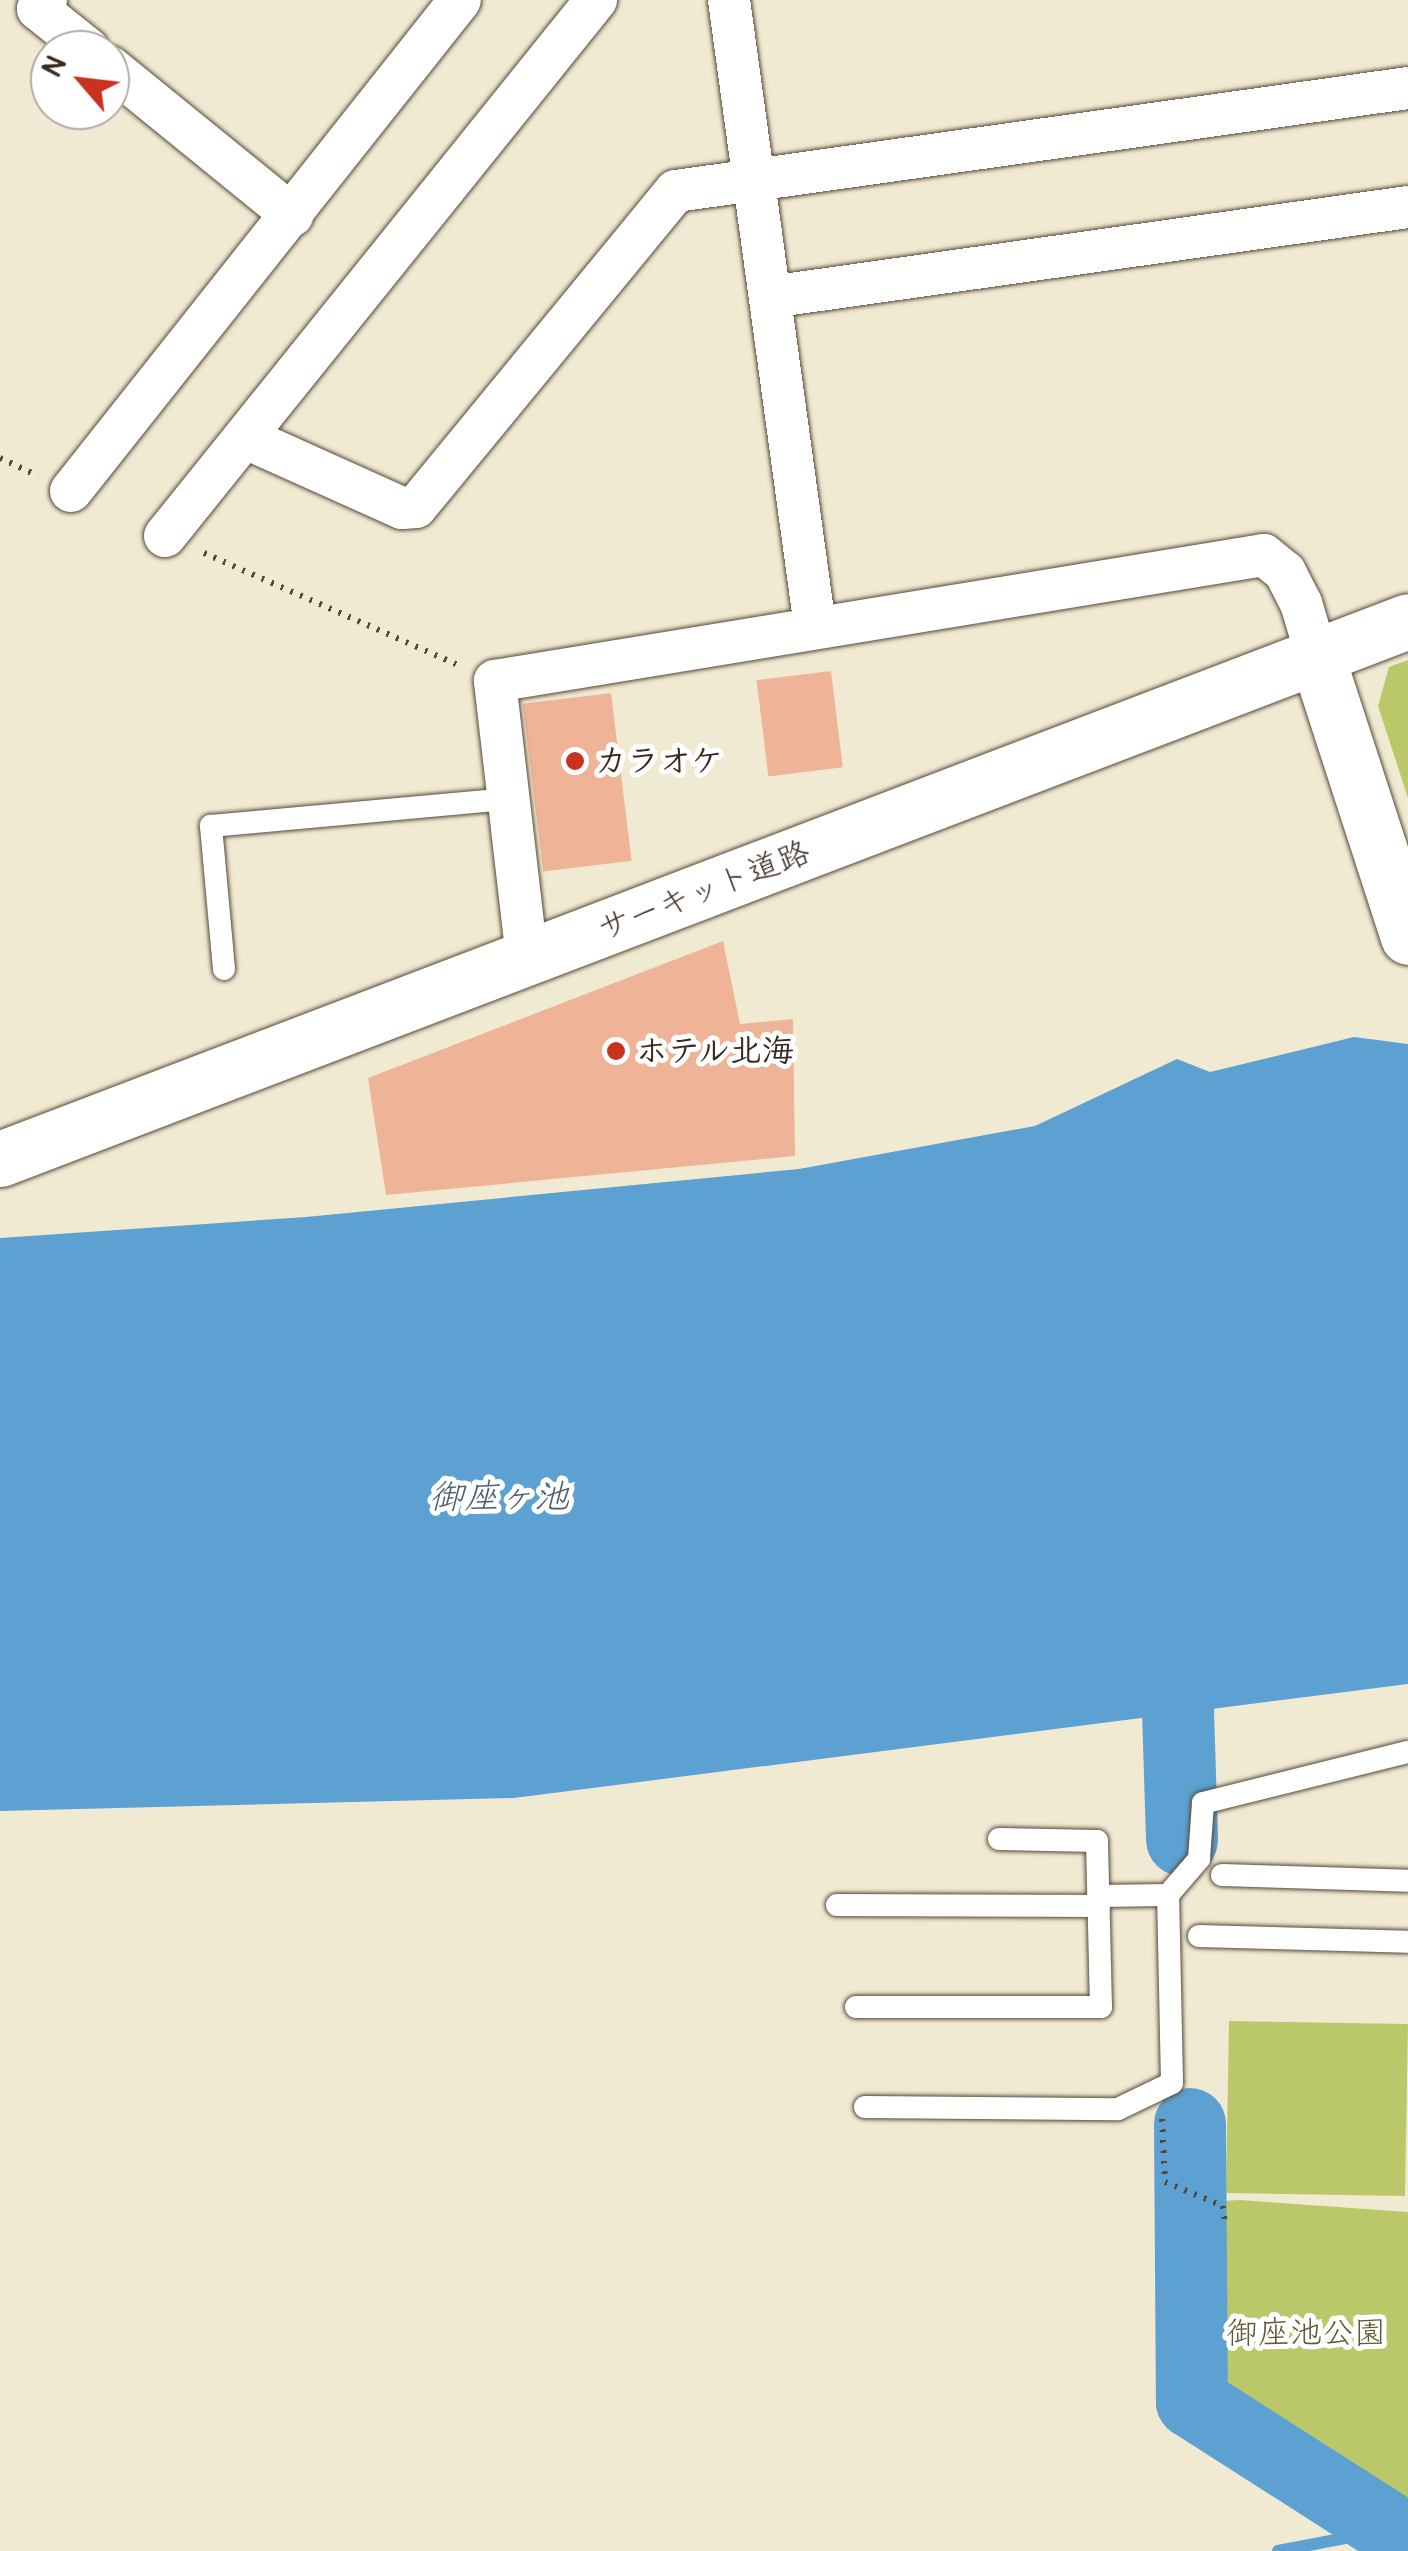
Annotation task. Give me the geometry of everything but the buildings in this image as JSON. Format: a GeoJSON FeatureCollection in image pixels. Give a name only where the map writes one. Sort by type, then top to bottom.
{"type":"FeatureCollection","features":[{"type":"Feature","properties":{"kind":"street"},"geometry":{"type":"LineString","coordinates":[[46,0],[38,9],[64,30]]}},
{"type":"Feature","properties":{"kind":"street"},"geometry":{"type":"LineString","coordinates":[[71,491],[460,0]]}},
{"type":"Feature","properties":{"kind":"street"},"geometry":{"type":"LineString","coordinates":[[165,536],[596,0]]}},
{"type":"Feature","properties":{"kind":"street"},"geometry":{"type":"LineString","coordinates":[[729,0],[815,627]]}},
{"type":"Feature","properties":{"kind":"street"},"geometry":{"type":"LineString","coordinates":[[130,83],[292,215]]}},
{"type":"Feature","properties":{"kind":"street"},"geometry":{"type":"LineString","coordinates":[[246,438],[402,508],[416,506],[676,192],[1408,88]]}},
{"type":"Feature","properties":{"kind":"street"},"geometry":{"type":"LineString","coordinates":[[770,297],[1408,207]]}},
{"type":"Feature","properties":{"kind":"street"},"geometry":{"type":"LineString","coordinates":[[528,958],[495,681],[1264,555],[1285,572],[1301,603],[1408,937]]}},
{"type":"Feature","properties":{"kind":"street","name":"サーキット道路"},"geometry":{"type":"LineString","coordinates":[[0,1158],[1318,660],[1408,621]]}},
{"type":"Feature","properties":{"kind":"lane"},"geometry":{"type":"LineString","coordinates":[[224,970],[211,826],[509,799]]}},
{"type":"Feature","properties":{"kind":"lane"},"geometry":{"type":"LineString","coordinates":[[866,2108],[1118,2108],[1172,2083],[1168,1896],[1199,1860],[1203,1803],[1408,1752]]}},
{"type":"Feature","properties":{"kind":"lane"},"geometry":{"type":"LineString","coordinates":[[856,2007],[1101,2008],[1097,1841],[999,1839]]}},
{"type":"Feature","properties":{"kind":"lane"},"geometry":{"type":"LineString","coordinates":[[1222,1875],[1408,1881]]}},
{"type":"Feature","properties":{"kind":"lane"},"geometry":{"type":"LineString","coordinates":[[838,1904],[1099,1901],[1168,1896]]}},
{"type":"Feature","properties":{"kind":"lane"},"geometry":{"type":"LineString","coordinates":[[1199,1936],[1408,1942]]}},
{"type":"Feature","properties":{"kind":"path"},"geometry":{"type":"LineString","coordinates":[[0,458],[71,491]]}},
{"type":"Feature","properties":{"kind":"path"},"geometry":{"type":"LineString","coordinates":[[165,536],[495,681]]}},
{"type":"Feature","properties":{"kind":"path"},"geometry":{"type":"LineString","coordinates":[[1160,2088],[1165,2182],[1223,2206],[1225,2226]]}},
{"type":"Feature","properties":{"kind":"green space"},"geometry":{"type":"Polygon","coordinates":[[[1408,660],[1408,798],[1378,706],[1389,667],[1408,660]]]}},
{"type":"Feature","properties":{"kind":"green space"},"geometry":{"type":"Polygon","coordinates":[[[1229,2021],[1408,2024],[1405,2196],[1226,2193],[1229,2021]]]}},
{"type":"Feature","properties":{"kind":"green space","name":"御座池公園"},"geometry":{"type":"Polygon","coordinates":[[[1240,2200],[1408,2212],[1408,2515],[1386,2518],[1378,2495],[1343,2486],[1202,2394],[1204,2202],[1240,2200]]]}},
{"type":"Feature","properties":{"kind":"water","name":"御座ヶ池"},"geometry":{"type":"Polygon","coordinates":[[[1354,1037],[1408,1044],[1408,1684],[514,1798],[0,1811],[0,1238],[306,1217],[799,1169],[1035,1126],[1177,1059],[1210,1072],[1354,1037]]]}},
{"type":"Feature","properties":{"kind":"waterway"},"geometry":{"type":"LineString","coordinates":[[1178,1711],[1182,1840]]}},
{"type":"Feature","properties":{"kind":"waterway"},"geometry":{"type":"LineString","coordinates":[[1190,2124],[1192,2402],[1389,2528]]}},
{"type":"Feature","properties":{"kind":"waterway"},"geometry":{"type":"LineString","coordinates":[[1278,2551],[1408,2526]]}},
{"type":"Feature","properties":{"kind":"place","name":"カラオケ"},"geometry":{"type":"Point","coordinates":[575,761]}},
{"type":"Feature","properties":{"kind":"place","name":"ホテル北海"},"geometry":{"type":"Point","coordinates":[616,1051]}}]}
